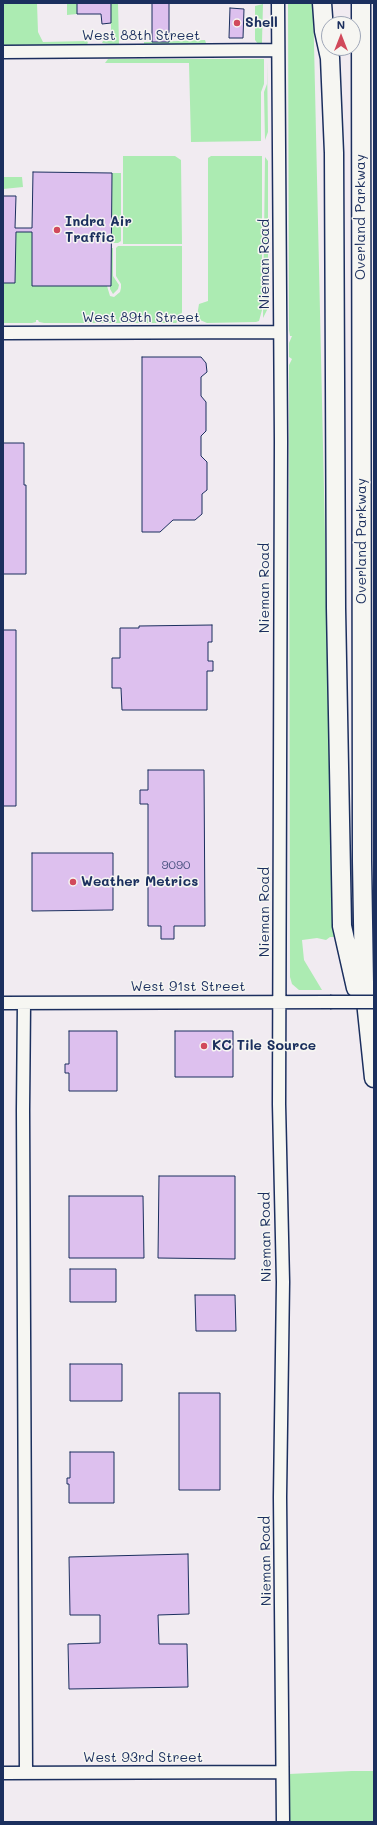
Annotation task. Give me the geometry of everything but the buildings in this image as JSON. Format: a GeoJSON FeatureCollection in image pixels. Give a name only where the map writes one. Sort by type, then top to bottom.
{"type":"FeatureCollection","features":[{"type":"Feature","properties":{"kind":"highway"},"geometry":{"type":"LineString","coordinates":[[322,3],[323,16]]}},
{"type":"Feature","properties":{"kind":"highway"},"geometry":{"type":"LineString","coordinates":[[333,3],[333,16]]}},
{"type":"Feature","properties":{"kind":"highway","name":"Overland Parkway"},"geometry":{"type":"LineString","coordinates":[[361,3],[362,861],[364,982],[374,1078]]}},
{"type":"Feature","properties":{"kind":"highway"},"geometry":{"type":"LineString","coordinates":[[330,56],[334,153],[336,608],[342,926],[370,1050]]}},
{"type":"Feature","properties":{"kind":"street","name":"Nieman Road"},"geometry":{"type":"LineString","coordinates":[[278,3],[280,149],[279,332],[281,433],[279,1104],[282,1282],[280,1497],[283,1822]]}},
{"type":"Feature","properties":{"kind":"street","name":"West 88th Street"},"geometry":{"type":"LineString","coordinates":[[3,52],[278,50]]}},
{"type":"Feature","properties":{"kind":"street","name":"West 89th Street"},"geometry":{"type":"LineString","coordinates":[[3,334],[279,332]]}},
{"type":"Feature","properties":{"kind":"street","name":"West 91st Street"},"geometry":{"type":"LineString","coordinates":[[3,1003],[374,1002]]}},
{"type":"Feature","properties":{"kind":"street"},"geometry":{"type":"LineString","coordinates":[[24,1003],[22,1110],[26,1773]]}},
{"type":"Feature","properties":{"kind":"street","name":"West 93rd Street"},"geometry":{"type":"LineString","coordinates":[[3,1773],[282,1772]]}},
{"type":"Feature","properties":{"kind":"green space"},"geometry":{"type":"Polygon","coordinates":[[[3,3],[37,3],[38,32],[43,42],[87,41],[88,43],[86,45],[3,46],[3,3]]]}},
{"type":"Feature","properties":{"kind":"green space"},"geometry":{"type":"Polygon","coordinates":[[[67,3],[77,3],[77,14],[67,15],[67,3]]]}},
{"type":"Feature","properties":{"kind":"green space"},"geometry":{"type":"Polygon","coordinates":[[[111,3],[118,3],[119,45],[102,43],[103,41],[111,41],[111,3]]]}},
{"type":"Feature","properties":{"kind":"green space"},"geometry":{"type":"Polygon","coordinates":[[[288,3],[313,3],[334,937],[330,937],[326,940],[317,938],[302,940],[304,960],[322,990],[299,990],[292,984],[290,977],[289,365],[292,359],[289,357],[289,343],[292,336],[290,336],[289,330],[288,3]]]}},
{"type":"Feature","properties":{"kind":"green space"},"geometry":{"type":"Polygon","coordinates":[[[263,4],[262,45],[258,44],[255,40],[255,6],[263,4]]]}},
{"type":"Feature","properties":{"kind":"green space"},"geometry":{"type":"Polygon","coordinates":[[[205,40],[205,45],[144,44],[144,42],[205,40]]]}},
{"type":"Feature","properties":{"kind":"green space"},"geometry":{"type":"Polygon","coordinates":[[[108,59],[264,59],[264,84],[261,92],[261,141],[191,142],[189,63],[105,63],[108,59]]]}},
{"type":"Feature","properties":{"kind":"green space"},"geometry":{"type":"Polygon","coordinates":[[[267,61],[268,132],[265,140],[264,92],[267,84],[267,61]]]}},
{"type":"Feature","properties":{"kind":"green space"},"geometry":{"type":"Polygon","coordinates":[[[123,156],[175,156],[181,160],[182,244],[123,244],[123,156]]]}},
{"type":"Feature","properties":{"kind":"green space"},"geometry":{"type":"Polygon","coordinates":[[[211,156],[262,156],[262,310],[259,321],[256,322],[207,323],[200,320],[197,316],[199,304],[208,301],[208,158],[211,156]]]}},
{"type":"Feature","properties":{"kind":"green space"},"geometry":{"type":"Polygon","coordinates":[[[265,157],[268,161],[268,308],[263,318],[265,157]]]}},
{"type":"Feature","properties":{"kind":"green space"},"geometry":{"type":"Polygon","coordinates":[[[112,173],[121,173],[121,241],[118,243],[111,243],[112,173]]]}},
{"type":"Feature","properties":{"kind":"green space"},"geometry":{"type":"Polygon","coordinates":[[[3,177],[22,177],[23,187],[3,189],[3,177]]]}},
{"type":"Feature","properties":{"kind":"green space"},"geometry":{"type":"Polygon","coordinates":[[[16,232],[32,232],[32,286],[107,286],[110,296],[114,297],[120,292],[121,288],[121,284],[116,276],[116,248],[118,246],[182,246],[182,312],[180,319],[176,323],[44,323],[36,320],[36,322],[32,323],[3,323],[3,283],[15,283],[16,232]]]}},
{"type":"Feature","properties":{"kind":"green space"},"geometry":{"type":"Polygon","coordinates":[[[111,248],[113,248],[113,276],[119,285],[118,289],[113,294],[110,289],[111,248]]]}},
{"type":"Feature","properties":{"kind":"green space"},"geometry":{"type":"Polygon","coordinates":[[[374,1771],[374,1822],[289,1822],[289,1774],[374,1771]]]}},
{"type":"Feature","properties":{"kind":"place","name":"Shell"},"geometry":{"type":"Point","coordinates":[237,23]}},
{"type":"Feature","properties":{"kind":"place","name":"Indra Air Traffic"},"geometry":{"type":"Point","coordinates":[57,230]}},
{"type":"Feature","properties":{"kind":"place","name":"Weather Metrics"},"geometry":{"type":"Point","coordinates":[73,882]}},
{"type":"Feature","properties":{"kind":"place","name":"KC Tile Source"},"geometry":{"type":"Point","coordinates":[204,1046]}}]}
